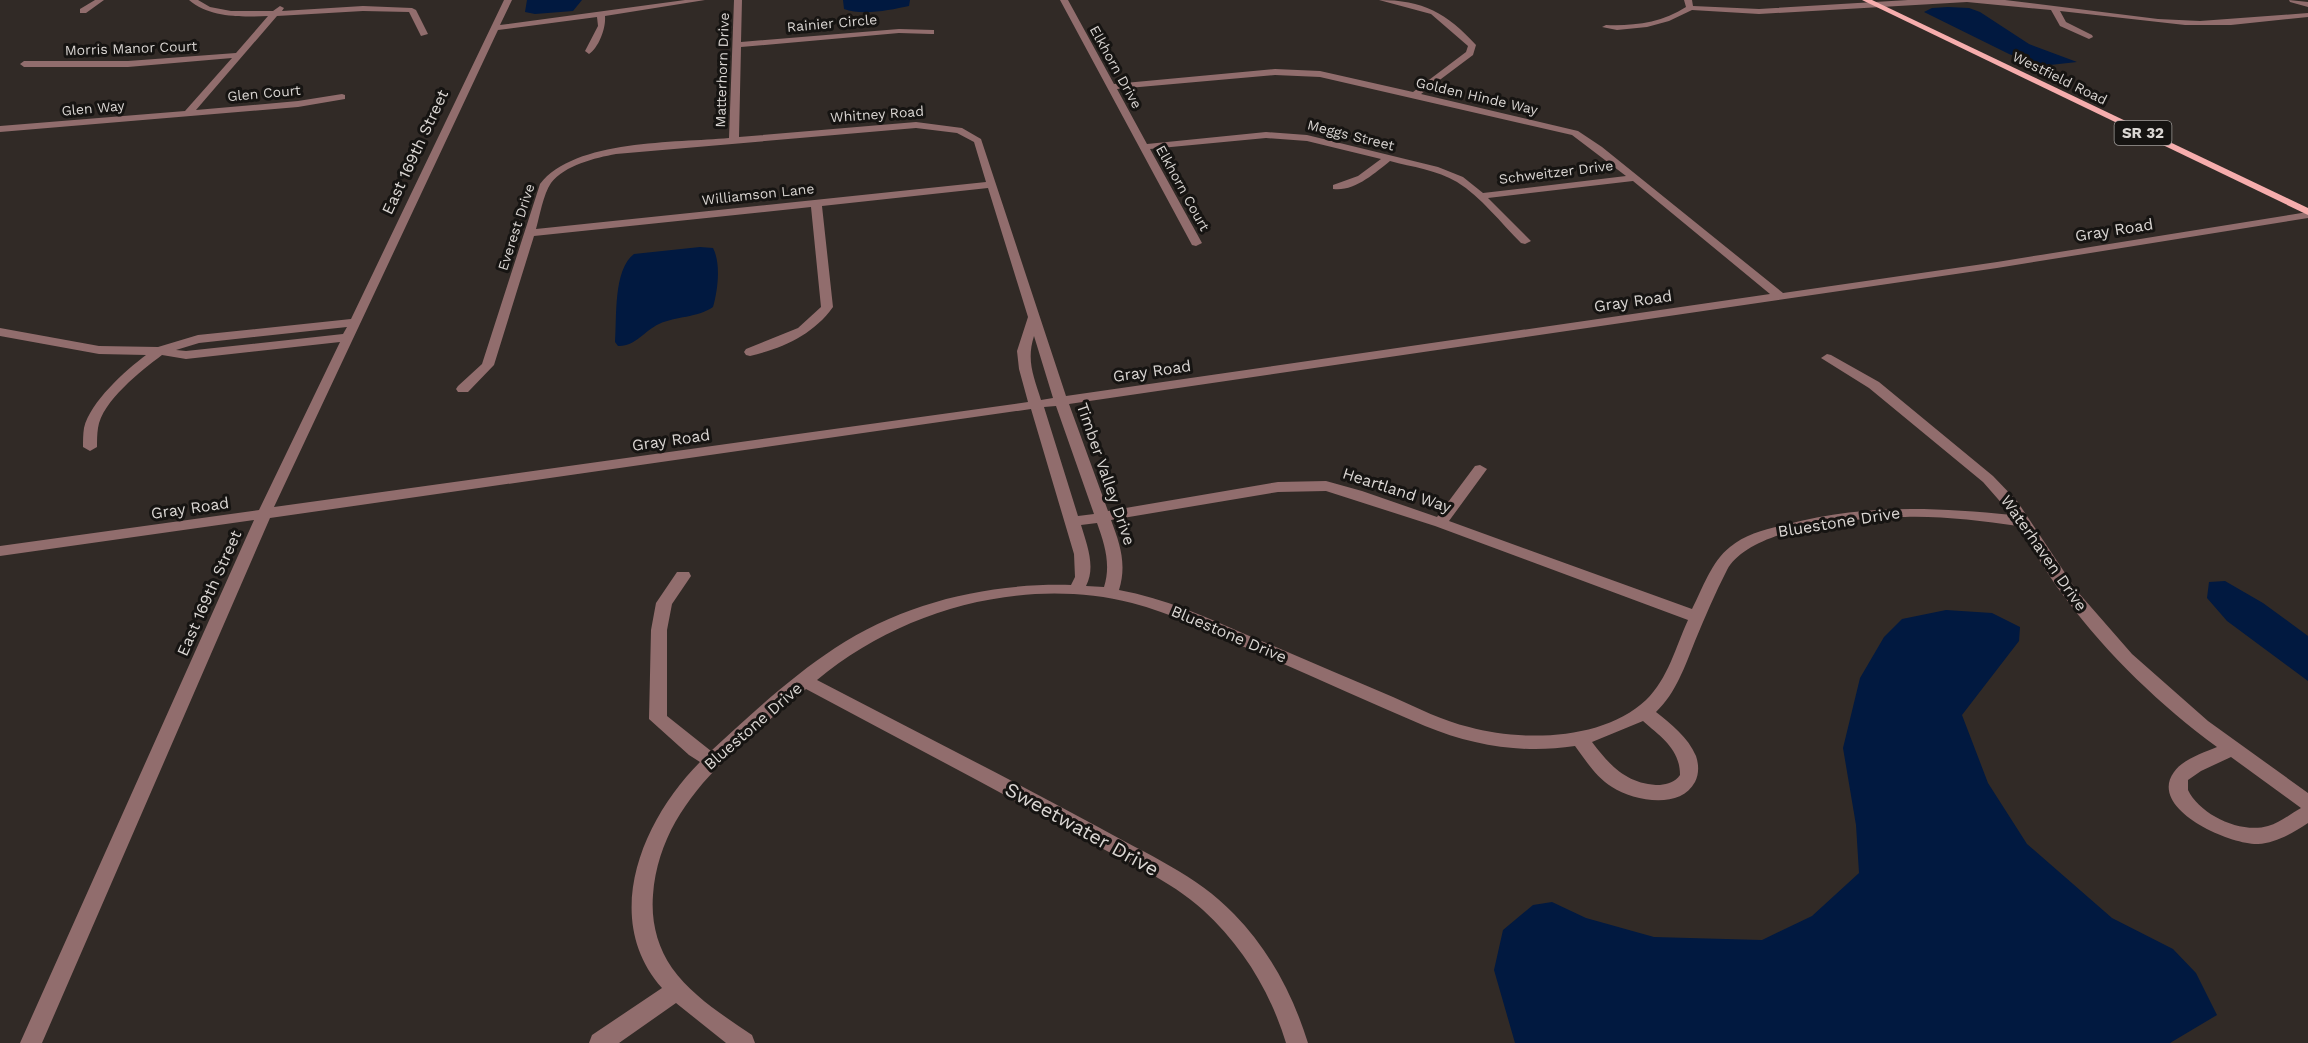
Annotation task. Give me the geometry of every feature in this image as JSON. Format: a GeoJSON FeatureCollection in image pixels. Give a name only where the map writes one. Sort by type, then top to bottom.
{"type":"FeatureCollection","features":[{"type":"Feature","properties":{"kind":"main road","name":"Westfield Road"},"geometry":{"type":"LineString","coordinates":[[1866,0],[2308,214]]}},
{"type":"Feature","properties":{"kind":"street"},"geometry":{"type":"LineString","coordinates":[[83,10],[100,0]]}},
{"type":"Feature","properties":{"kind":"street"},"geometry":{"type":"LineString","coordinates":[[194,0],[202,7],[218,9],[280,8],[359,2],[394,4],[412,10],[424,33]]}},
{"type":"Feature","properties":{"kind":"street","name":"East 169th Street"},"geometry":{"type":"LineString","coordinates":[[32,1043],[264,514],[508,0]]}},
{"type":"Feature","properties":{"kind":"street"},"geometry":{"type":"LineString","coordinates":[[496,25],[564,19],[701,0]]}},
{"type":"Feature","properties":{"kind":"street","name":"Matterhorn Drive"},"geometry":{"type":"LineString","coordinates":[[734,141],[738,0]]}},
{"type":"Feature","properties":{"kind":"street","name":"Elkhorn Drive"},"geometry":{"type":"LineString","coordinates":[[1064,0],[1144,147]]}},
{"type":"Feature","properties":{"kind":"street"},"geometry":{"type":"LineString","coordinates":[[1383,0],[1434,12],[1472,45],[1470,53],[1415,95]]}},
{"type":"Feature","properties":{"kind":"street"},"geometry":{"type":"LineString","coordinates":[[1606,27],[1636,28],[1652,25],[1689,4],[1718,11],[1780,12],[1976,0],[2171,22],[2205,23],[2308,15]]}},
{"type":"Feature","properties":{"kind":"street"},"geometry":{"type":"LineString","coordinates":[[2293,0],[2308,5]]}},
{"type":"Feature","properties":{"kind":"street"},"geometry":{"type":"LineString","coordinates":[[188,113],[280,8]]}},
{"type":"Feature","properties":{"kind":"street"},"geometry":{"type":"LineString","coordinates":[[2054,8],[2063,24],[2089,37]]}},
{"type":"Feature","properties":{"kind":"street"},"geometry":{"type":"LineString","coordinates":[[589,51],[602,26],[601,14]]}},
{"type":"Feature","properties":{"kind":"street","name":"Rainier Circle"},"geometry":{"type":"LineString","coordinates":[[735,45],[898,31],[932,32]]}},
{"type":"Feature","properties":{"kind":"street","name":"Morris Manor Court"},"geometry":{"type":"LineString","coordinates":[[24,64],[114,64],[238,56]]}},
{"type":"Feature","properties":{"kind":"street","name":"Golden Hinde Way"},"geometry":{"type":"LineString","coordinates":[[1112,87],[1289,71],[1320,74],[1575,134],[1593,144],[1781,297]]}},
{"type":"Feature","properties":{"kind":"street","name":"Glen Court"},"geometry":{"type":"LineString","coordinates":[[188,113],[298,104],[342,97]]}},
{"type":"Feature","properties":{"kind":"street","name":"Glen Way"},"geometry":{"type":"LineString","coordinates":[[0,129],[188,113]]}},
{"type":"Feature","properties":{"kind":"street","name":"Whitney Road"},"geometry":{"type":"LineString","coordinates":[[734,141],[916,125],[942,126],[959,130],[978,141],[990,185],[1061,401]]}},
{"type":"Feature","properties":{"kind":"street","name":"Meggs Street"},"geometry":{"type":"LineString","coordinates":[[1144,147],[1285,135],[1307,138],[1452,176],[1466,183],[1481,196],[1525,241]]}},
{"type":"Feature","properties":{"kind":"street","name":"Everest Drive"},"geometry":{"type":"LineString","coordinates":[[463,389],[488,365],[545,184],[551,177],[577,162],[616,152],[734,141]]}},
{"type":"Feature","properties":{"kind":"street","name":"Elkhorn Court"},"geometry":{"type":"LineString","coordinates":[[1144,147],[1196,243]]}},
{"type":"Feature","properties":{"kind":"street"},"geometry":{"type":"LineString","coordinates":[[1337,187],[1362,178],[1388,158]]}},
{"type":"Feature","properties":{"kind":"street","name":"Schweitzer Drive"},"geometry":{"type":"LineString","coordinates":[[1481,196],[1635,178]]}},
{"type":"Feature","properties":{"kind":"street","name":"Williamson Lane"},"geometry":{"type":"LineString","coordinates":[[529,233],[990,185]]}},
{"type":"Feature","properties":{"kind":"street"},"geometry":{"type":"LineString","coordinates":[[750,352],[793,337],[816,321],[827,308],[816,203]]}},
{"type":"Feature","properties":{"kind":"street","name":"Gray Road"},"geometry":{"type":"LineString","coordinates":[[0,551],[1781,297],[1997,265],[2308,214]]}},
{"type":"Feature","properties":{"kind":"street"},"geometry":{"type":"LineString","coordinates":[[1033,318],[1023,351],[1024,369],[1084,567],[1083,577],[1076,591]]}},
{"type":"Feature","properties":{"kind":"street"},"geometry":{"type":"LineString","coordinates":[[90,447],[91,426],[102,406],[130,373],[159,351],[198,339],[355,322]]}},
{"type":"Feature","properties":{"kind":"street"},"geometry":{"type":"LineString","coordinates":[[0,332],[99,350],[159,351],[186,355],[347,337]]}},
{"type":"Feature","properties":{"kind":"street","name":"Waterhaven Drive"},"geometry":{"type":"LineString","coordinates":[[1827,358],[1874,385],[1988,479],[2004,494],[2056,576],[2105,635],[2151,682],[2231,749],[2308,803]]}},
{"type":"Feature","properties":{"kind":"street","name":"Timber Valley Drive"},"geometry":{"type":"LineString","coordinates":[[1061,401],[1117,563],[1110,594]]}},
{"type":"Feature","properties":{"kind":"street"},"geometry":{"type":"LineString","coordinates":[[1440,523],[1480,469]]}},
{"type":"Feature","properties":{"kind":"street","name":"Heartland Way"},"geometry":{"type":"LineString","coordinates":[[1072,522],[1278,487],[1326,486],[1357,494],[1440,523],[1697,617]]}},
{"type":"Feature","properties":{"kind":"street","name":"Bluestone Drive"},"geometry":{"type":"LineString","coordinates":[[744,1043],[696,1009],[676,991],[660,969],[651,951],[643,917],[644,881],[648,859],[663,821],[674,803],[712,760],[805,681],[850,647],[889,626],[926,611],[963,600],[1005,593],[1076,591],[1110,594],[1157,605],[1183,614],[1449,728],[1504,741],[1542,742],[1580,739],[1600,733],[1644,712],[1659,697],[1721,566],[1741,546],[1768,534],[1887,512],[1917,512],[2021,521]]}},
{"type":"Feature","properties":{"kind":"street"},"geometry":{"type":"LineString","coordinates":[[683,576],[664,603],[659,630],[658,719],[694,750],[712,760]]}},
{"type":"Feature","properties":{"kind":"street","name":"Sweetwater Drive"},"geometry":{"type":"LineString","coordinates":[[805,681],[1071,823],[1190,888],[1205,899],[1240,935],[1261,963],[1285,1010],[1297,1043]]}},
{"type":"Feature","properties":{"kind":"street"},"geometry":{"type":"LineString","coordinates":[[1580,739],[1607,772],[1618,782],[1633,790],[1652,794],[1678,788],[1686,783],[1690,772],[1689,761],[1673,738],[1644,712]]}},
{"type":"Feature","properties":{"kind":"street"},"geometry":{"type":"LineString","coordinates":[[2231,749],[2185,771],[2179,779],[2179,790],[2188,805],[2208,822],[2231,833],[2256,837],[2273,833],[2308,813]]}},
{"type":"Feature","properties":{"kind":"street"},"geometry":{"type":"LineString","coordinates":[[600,1043],[676,991]]}},
{"type":"Feature","properties":{"kind":"water"},"geometry":{"type":"Polygon","coordinates":[[[527,0],[582,0],[573,11],[535,14],[525,12],[527,0]]]}},
{"type":"Feature","properties":{"kind":"water"},"geometry":{"type":"Polygon","coordinates":[[[843,0],[910,0],[909,6],[868,12],[844,9],[843,0]]]}},
{"type":"Feature","properties":{"kind":"water"},"geometry":{"type":"Polygon","coordinates":[[[1932,8],[1969,8],[1980,12],[2029,44],[2077,62],[2050,65],[2033,63],[2009,54],[1924,12],[1932,8]]]}},
{"type":"Feature","properties":{"kind":"water"},"geometry":{"type":"Polygon","coordinates":[[[700,247],[713,248],[716,254],[718,269],[713,307],[707,311],[659,324],[629,344],[618,346],[615,342],[617,295],[622,271],[627,261],[634,254],[700,247]]]}},
{"type":"Feature","properties":{"kind":"water"},"geometry":{"type":"Polygon","coordinates":[[[2225,581],[2263,603],[2308,636],[2308,681],[2227,621],[2207,598],[2209,582],[2225,581]]]}},
{"type":"Feature","properties":{"kind":"water"},"geometry":{"type":"Polygon","coordinates":[[[1946,610],[1992,613],[2020,627],[2019,641],[1962,715],[1988,783],[2027,844],[2112,918],[2173,949],[2196,973],[2217,1015],[2170,1043],[1515,1043],[1494,970],[1503,930],[1533,905],[1552,902],[1586,918],[1654,937],[1762,940],[1812,916],[1859,873],[1856,825],[1843,748],[1860,678],[1884,637],[1902,619],[1946,610]]]}}]}
